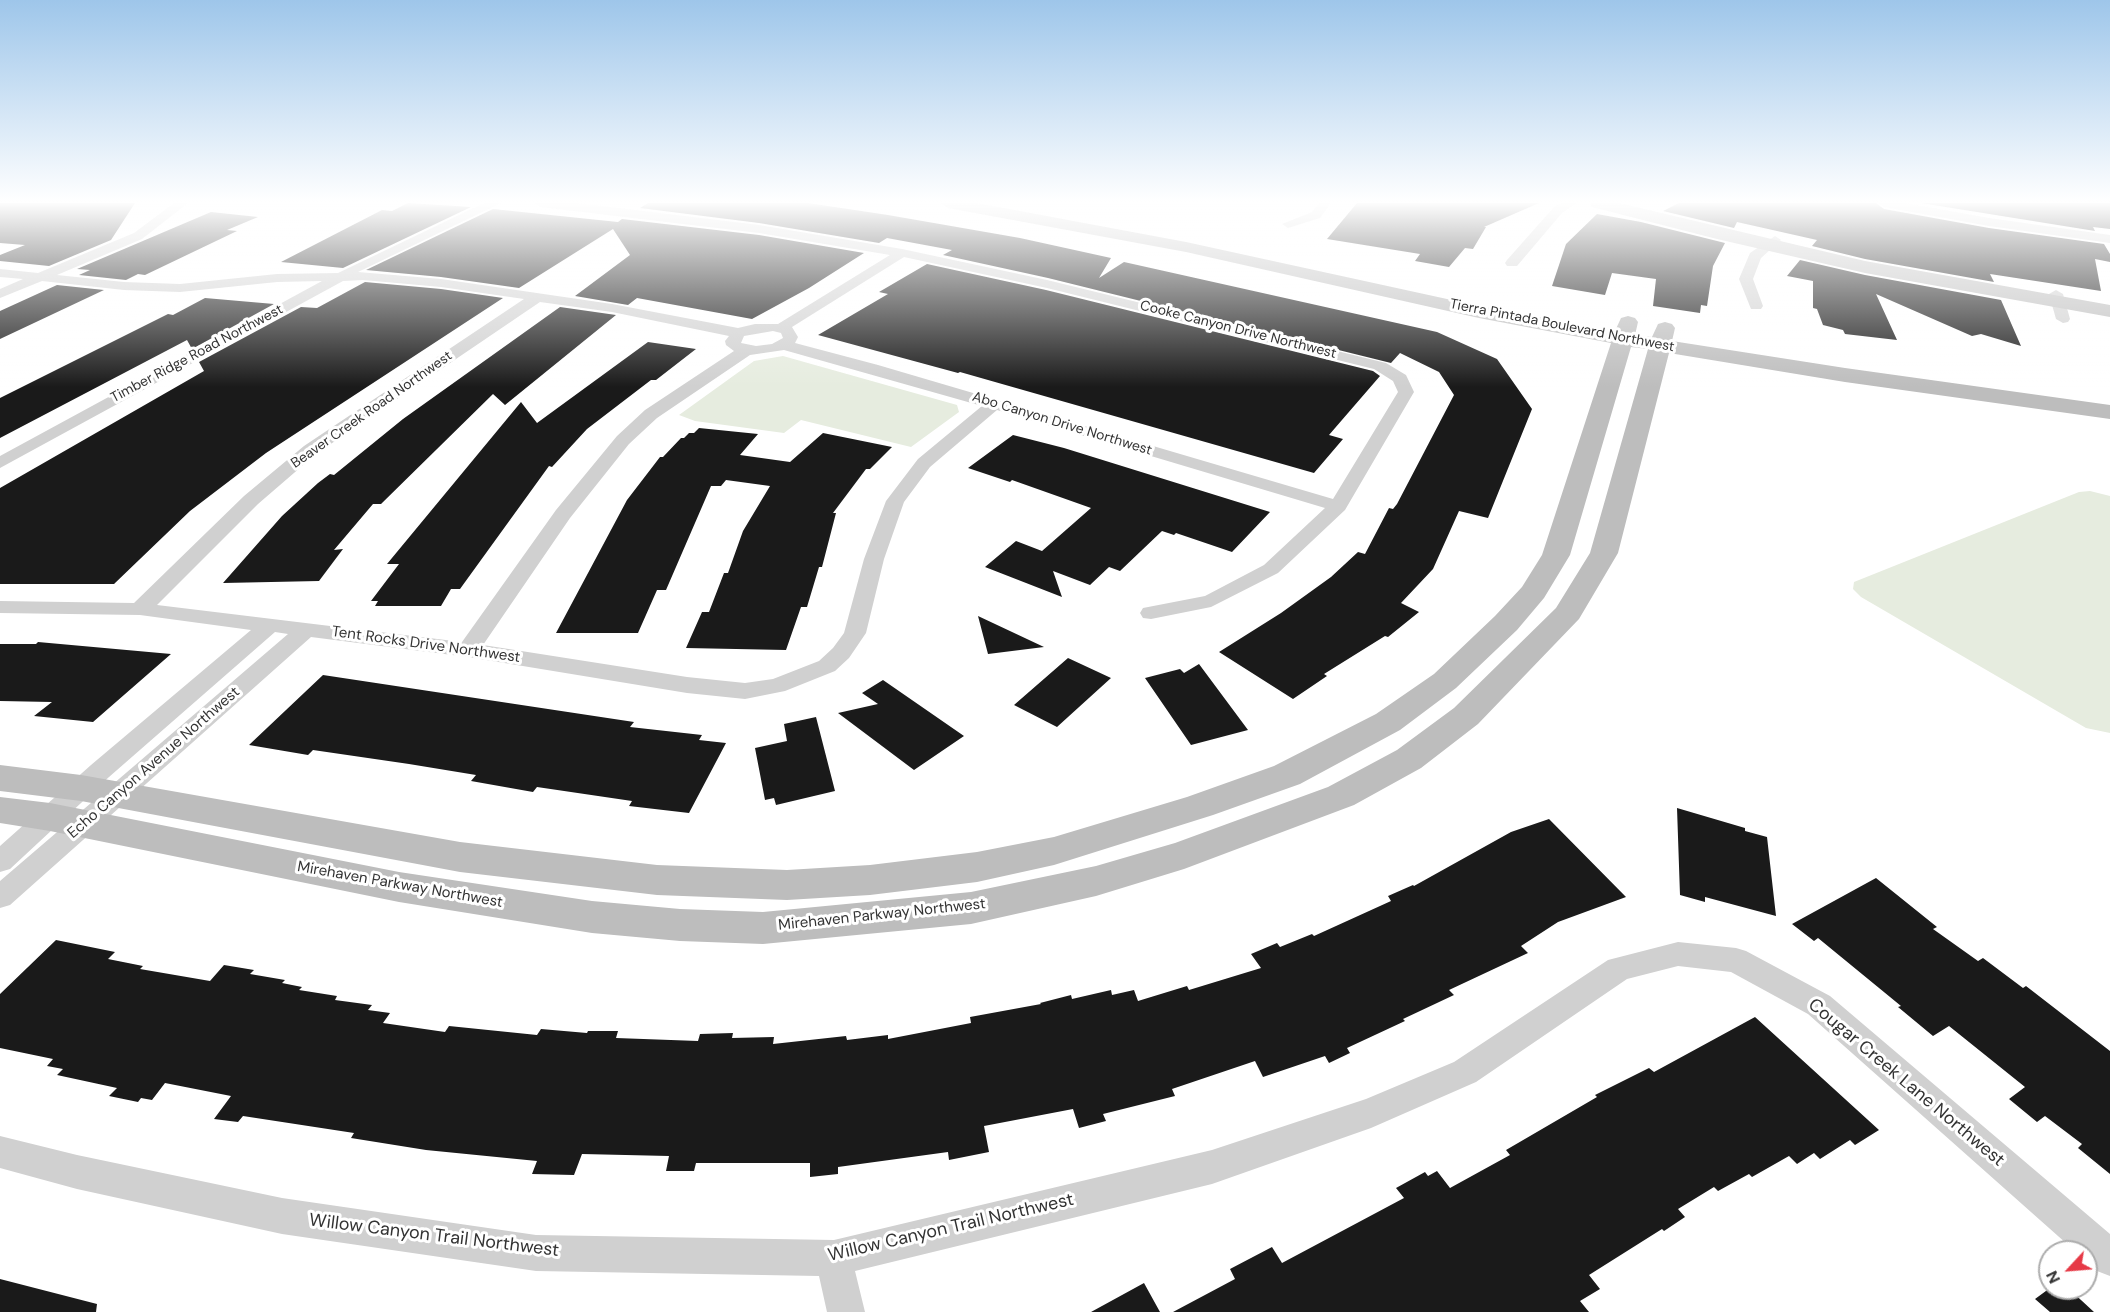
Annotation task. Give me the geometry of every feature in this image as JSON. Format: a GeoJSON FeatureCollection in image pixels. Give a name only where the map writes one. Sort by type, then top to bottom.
{"type":"FeatureCollection","features":[{"type":"Feature","properties":{"kind":"street"},"geometry":{"type":"LineString","coordinates":[[0,294],[71,264]]}},
{"type":"Feature","properties":{"kind":"street","name":"Timber Ridge Road Northwest"},"geometry":{"type":"LineString","coordinates":[[0,462],[365,264]]}},
{"type":"Feature","properties":{"kind":"street"},"geometry":{"type":"LineString","coordinates":[[0,273],[124,286],[180,288],[277,278],[341,276],[441,284],[612,308],[743,341],[766,350],[782,336],[886,264]]}},
{"type":"Feature","properties":{"kind":"street","name":"Cooke Canyon Drive Northwest"},"geometry":{"type":"LineString","coordinates":[[955,264],[1292,343],[1380,366],[1400,378],[1406,392],[1338,507]]}},
{"type":"Feature","properties":{"kind":"street","name":"Tierra Pintada Boulevard Northwest"},"geometry":{"type":"LineString","coordinates":[[1264,264],[1479,312],[1663,337],[1845,375],[2110,412]]}},
{"type":"Feature","properties":{"kind":"street","name":"Tierra Pintada Boulevard Northwest"},"geometry":{"type":"LineString","coordinates":[[1331,264],[1497,298],[1626,331]]}},
{"type":"Feature","properties":{"kind":"street"},"geometry":{"type":"LineString","coordinates":[[1752,264],[1746,279],[1756,306]]}},
{"type":"Feature","properties":{"kind":"street"},"geometry":{"type":"LineString","coordinates":[[1854,264],[2059,305],[2110,311]]}},
{"type":"Feature","properties":{"kind":"street","name":"Beaver Creek Road Northwest"},"geometry":{"type":"LineString","coordinates":[[140,609],[251,500],[310,450],[536,298]]}},
{"type":"Feature","properties":{"kind":"street"},"geometry":{"type":"LineString","coordinates":[[2059,305],[2110,303]]}},
{"type":"Feature","properties":{"kind":"street"},"geometry":{"type":"LineString","coordinates":[[468,650],[563,514],[623,440],[651,414],[743,341],[755,328],[782,336]]}},
{"type":"Feature","properties":{"kind":"street"},"geometry":{"type":"LineString","coordinates":[[0,778],[81,788],[460,856],[657,880],[787,885],[870,880],[977,867],[1054,851],[1133,828],[1287,775],[1388,722],[1445,681],[1506,623],[1534,592],[1556,555],[1626,331]]}},
{"type":"Feature","properties":{"kind":"street","name":"Abo Canyon Drive Northwest"},"geometry":{"type":"LineString","coordinates":[[782,336],[872,368],[1338,507]]}},
{"type":"Feature","properties":{"kind":"street","name":"Tierra Pintada Boulevard Northwest"},"geometry":{"type":"LineString","coordinates":[[1663,337],[1835,355],[2110,393]]}},
{"type":"Feature","properties":{"kind":"street","name":"Mirehaven Parkway Northwest"},"geometry":{"type":"LineString","coordinates":[[0,810],[50,816],[399,887],[592,917],[681,925],[763,928],[863,920],[971,908],[1096,881],[1184,855],[1341,796],[1409,759],[1466,716],[1568,613],[1604,553],[1663,337]]}},
{"type":"Feature","properties":{"kind":"street","name":"Tent Rocks Drive Northwest"},"geometry":{"type":"LineString","coordinates":[[0,607],[140,609],[468,650],[687,685],[745,691],[777,686],[827,666],[841,653],[855,633],[874,560],[895,501],[924,463],[995,404]]}},
{"type":"Feature","properties":{"kind":"street"},"geometry":{"type":"LineString","coordinates":[[1151,614],[1211,601],[1271,568],[1338,507]]}},
{"type":"Feature","properties":{"kind":"street","name":"Echo Canyon Avenue Northwest"},"geometry":{"type":"LineString","coordinates":[[0,862],[81,788],[270,625]]}},
{"type":"Feature","properties":{"kind":"street","name":"Echo Canyon Avenue Northwest"},"geometry":{"type":"LineString","coordinates":[[0,897],[307,629]]}},
{"type":"Feature","properties":{"kind":"street","name":"Willow Canyon Trail Northwest"},"geometry":{"type":"LineString","coordinates":[[0,1152],[77,1172],[282,1216],[536,1252],[834,1258],[1212,1167],[1371,1113],[1465,1072],[1619,969],[1678,954]]}},
{"type":"Feature","properties":{"kind":"street","name":"Cougar Creek Lane Northwest"},"geometry":{"type":"LineString","coordinates":[[1678,954],[1736,960],[1819,1005],[2110,1258]]}},
{"type":"Feature","properties":{"kind":"street"},"geometry":{"type":"LineString","coordinates":[[834,1258],[846,1312]]}},
{"type":"Feature","properties":{"kind":"shaded area"},"geometry":{"type":"Polygon","coordinates":[[[783,356],[957,405],[959,412],[911,447],[801,420],[784,433],[695,421],[679,415],[754,361],[783,356]]]}},
{"type":"Feature","properties":{"kind":"shaded area"},"geometry":{"type":"Polygon","coordinates":[[[2090,491],[2110,496],[2110,733],[2086,728],[1861,597],[1853,589],[1854,582],[2079,492],[2090,491]]]}},
{"type":"Feature","properties":{"kind":"building"},"geometry":{"type":"Polygon","coordinates":[[[88,264],[168,264],[145,275],[138,274],[126,280],[79,275],[90,270],[77,269],[88,264]]]}},
{"type":"Feature","properties":{"kind":"building"},"geometry":{"type":"Polygon","coordinates":[[[304,264],[351,264],[343,268],[304,264]]]}},
{"type":"Feature","properties":{"kind":"building"},"geometry":{"type":"Polygon","coordinates":[[[378,264],[557,264],[519,288],[441,277],[366,270],[378,264]]]}},
{"type":"Feature","properties":{"kind":"building"},"geometry":{"type":"Polygon","coordinates":[[[618,264],[846,264],[809,288],[752,319],[637,298],[628,305],[575,296],[618,264]]]}},
{"type":"Feature","properties":{"kind":"building"},"geometry":{"type":"Polygon","coordinates":[[[928,264],[1046,290],[1373,371],[1380,376],[1329,435],[1343,439],[1314,473],[960,372],[818,335],[888,294],[879,292],[928,264]]]}},
{"type":"Feature","properties":{"kind":"building"},"geometry":{"type":"Polygon","coordinates":[[[985,264],[1107,264],[1099,278],[1121,264],[1134,264],[1437,332],[1497,359],[1532,409],[1488,518],[1459,511],[1433,569],[1401,603],[1419,612],[1388,637],[1385,636],[1324,674],[1327,676],[1293,699],[1219,652],[1281,613],[1331,577],[1358,552],[1365,554],[1389,508],[1393,509],[1397,504],[1454,395],[1439,372],[1400,353],[1391,363],[985,264]]]}},
{"type":"Feature","properties":{"kind":"building"},"geometry":{"type":"Polygon","coordinates":[[[1433,264],[1451,264],[1449,267],[1433,264]]]}},
{"type":"Feature","properties":{"kind":"building"},"geometry":{"type":"Polygon","coordinates":[[[1559,264],[1714,264],[1707,306],[1701,305],[1700,313],[1653,306],[1656,279],[1612,273],[1605,295],[1552,286],[1559,264]]]}},
{"type":"Feature","properties":{"kind":"building"},"geometry":{"type":"Polygon","coordinates":[[[1797,264],[1818,264],[2001,300],[2021,346],[1981,334],[1972,336],[1876,294],[1897,340],[1845,334],[1843,330],[1823,325],[1817,309],[1813,308],[1813,281],[1787,276],[1797,264]]]}},
{"type":"Feature","properties":{"kind":"building"},"geometry":{"type":"Polygon","coordinates":[[[1894,264],[2096,264],[2101,291],[1990,274],[1994,282],[1894,264]]]}},
{"type":"Feature","properties":{"kind":"building"},"geometry":{"type":"Polygon","coordinates":[[[365,282],[503,298],[266,453],[190,511],[114,584],[0,584],[0,488],[204,371],[199,362],[301,307],[317,308],[365,282]]]}},
{"type":"Feature","properties":{"kind":"building"},"geometry":{"type":"Polygon","coordinates":[[[57,285],[104,290],[0,339],[0,311],[57,285]]]}},
{"type":"Feature","properties":{"kind":"building"},"geometry":{"type":"Polygon","coordinates":[[[205,298],[274,304],[192,349],[187,340],[0,438],[0,398],[168,314],[173,315],[205,298]]]}},
{"type":"Feature","properties":{"kind":"building"},"geometry":{"type":"Polygon","coordinates":[[[560,307],[616,315],[505,405],[493,394],[381,504],[373,504],[334,550],[343,549],[319,581],[223,583],[282,516],[318,483],[330,474],[334,475],[403,419],[560,307]]]}},
{"type":"Feature","properties":{"kind":"building"},"geometry":{"type":"Polygon","coordinates":[[[648,342],[696,349],[587,429],[552,467],[549,466],[460,589],[451,589],[441,606],[375,606],[378,601],[371,601],[399,564],[387,564],[521,402],[537,423],[648,342]]]}},
{"type":"Feature","properties":{"kind":"building"},"geometry":{"type":"Polygon","coordinates":[[[699,428],[758,434],[740,455],[790,462],[823,433],[892,447],[870,469],[866,469],[833,513],[836,513],[822,567],[819,567],[807,607],[801,607],[786,650],[686,648],[702,612],[709,612],[724,573],[728,573],[743,531],[770,486],[726,480],[721,486],[711,486],[666,590],[657,590],[638,633],[556,633],[627,500],[660,457],[663,457],[681,438],[694,433],[699,428]]]}},
{"type":"Feature","properties":{"kind":"building"},"geometry":{"type":"Polygon","coordinates":[[[1013,435],[1064,448],[1270,512],[1232,552],[1176,533],[1174,535],[1162,531],[1120,571],[1109,567],[1090,585],[1053,571],[1062,597],[985,567],[1016,541],[1042,551],[1091,508],[1012,480],[1010,482],[968,468],[1013,435]]]}},
{"type":"Feature","properties":{"kind":"building"},"geometry":{"type":"Polygon","coordinates":[[[978,616],[1044,647],[988,654],[978,616]]]}},
{"type":"Feature","properties":{"kind":"building"},"geometry":{"type":"Polygon","coordinates":[[[38,642],[171,654],[93,722],[34,716],[52,702],[0,701],[0,644],[36,644],[38,642]]]}},
{"type":"Feature","properties":{"kind":"building"},"geometry":{"type":"Polygon","coordinates":[[[1068,658],[1111,678],[1057,727],[1014,705],[1068,658]]]}},
{"type":"Feature","properties":{"kind":"building"},"geometry":{"type":"Polygon","coordinates":[[[1199,664],[1248,730],[1191,745],[1145,678],[1180,669],[1184,673],[1199,664]]]}},
{"type":"Feature","properties":{"kind":"building"},"geometry":{"type":"Polygon","coordinates":[[[323,675],[634,722],[630,727],[702,735],[699,740],[726,743],[689,813],[629,806],[632,801],[537,787],[533,792],[471,781],[476,775],[409,764],[313,750],[308,755],[249,745],[323,675]]]}},
{"type":"Feature","properties":{"kind":"building"},"geometry":{"type":"Polygon","coordinates":[[[883,680],[964,736],[914,770],[838,713],[878,704],[862,693],[883,680]]]}},
{"type":"Feature","properties":{"kind":"building"},"geometry":{"type":"Polygon","coordinates":[[[816,717],[835,791],[776,805],[774,798],[765,800],[755,748],[787,741],[784,724],[816,717]]]}},
{"type":"Feature","properties":{"kind":"building"},"geometry":{"type":"Polygon","coordinates":[[[1677,808],[1745,828],[1745,831],[1767,837],[1776,916],[1705,897],[1705,902],[1680,895],[1677,808]]]}},
{"type":"Feature","properties":{"kind":"building"},"geometry":{"type":"Polygon","coordinates":[[[1549,819],[1626,897],[1558,922],[1521,946],[1528,953],[1449,990],[1454,995],[1347,1048],[1350,1053],[1329,1063],[1325,1056],[1263,1077],[1255,1061],[1172,1089],[1175,1096],[1103,1114],[1106,1121],[1079,1128],[1073,1109],[984,1126],[989,1152],[949,1160],[948,1152],[838,1167],[838,1174],[810,1177],[810,1163],[696,1163],[694,1171],[666,1171],[669,1156],[582,1154],[574,1175],[532,1174],[537,1161],[426,1150],[351,1138],[354,1133],[243,1116],[238,1122],[214,1119],[231,1096],[165,1083],[152,1100],[141,1098],[138,1102],[109,1096],[117,1088],[57,1075],[63,1069],[47,1066],[53,1059],[0,1048],[0,994],[56,940],[115,952],[108,959],[143,966],[140,969],[210,981],[224,965],[254,970],[250,974],[285,980],[282,983],[302,987],[299,990],[337,996],[335,1000],[372,1005],[368,1010],[390,1013],[383,1023],[445,1032],[449,1026],[537,1035],[541,1029],[587,1033],[588,1031],[618,1031],[616,1038],[698,1041],[700,1034],[733,1033],[732,1038],[774,1037],[773,1044],[846,1036],[847,1040],[888,1035],[888,1039],[971,1023],[970,1017],[1041,1004],[1071,995],[1072,999],[1111,990],[1112,995],[1134,990],[1138,1001],[1187,986],[1189,990],[1261,968],[1251,954],[1277,943],[1280,947],[1312,934],[1314,936],[1391,901],[1388,896],[1414,886],[1511,832],[1549,819]]]}},
{"type":"Feature","properties":{"kind":"building"},"geometry":{"type":"Polygon","coordinates":[[[1876,878],[1937,927],[1933,929],[1978,961],[1983,958],[2023,988],[2026,986],[2110,1051],[2110,1174],[2078,1148],[2082,1144],[2045,1116],[2037,1122],[2009,1099],[2025,1087],[1949,1026],[1933,1036],[1898,1007],[1901,1006],[1818,938],[1814,941],[1792,924],[1876,878]]]}},
{"type":"Feature","properties":{"kind":"building"},"geometry":{"type":"Polygon","coordinates":[[[1755,1017],[1879,1130],[1855,1145],[1850,1140],[1820,1159],[1814,1153],[1797,1164],[1789,1156],[1752,1177],[1749,1174],[1718,1191],[1714,1187],[1678,1209],[1685,1217],[1589,1275],[1600,1289],[1580,1301],[1589,1312],[1173,1312],[1235,1279],[1230,1269],[1272,1247],[1282,1263],[1404,1198],[1396,1188],[1425,1172],[1428,1176],[1437,1171],[1450,1188],[1510,1155],[1506,1150],[1597,1097],[1595,1095],[1649,1068],[1654,1072],[1755,1017]]]}},
{"type":"Feature","properties":{"kind":"building"},"geometry":{"type":"Polygon","coordinates":[[[0,1279],[97,1304],[96,1312],[0,1312],[0,1279]]]}},
{"type":"Feature","properties":{"kind":"building"},"geometry":{"type":"Polygon","coordinates":[[[1144,1283],[1160,1312],[1091,1312],[1144,1283]]]}},
{"type":"Feature","properties":{"kind":"building"},"geometry":{"type":"Polygon","coordinates":[[[2038,1297],[2038,1300],[2081,1300],[2094,1312],[2050,1312],[2035,1299],[2038,1297]]]}}]}
